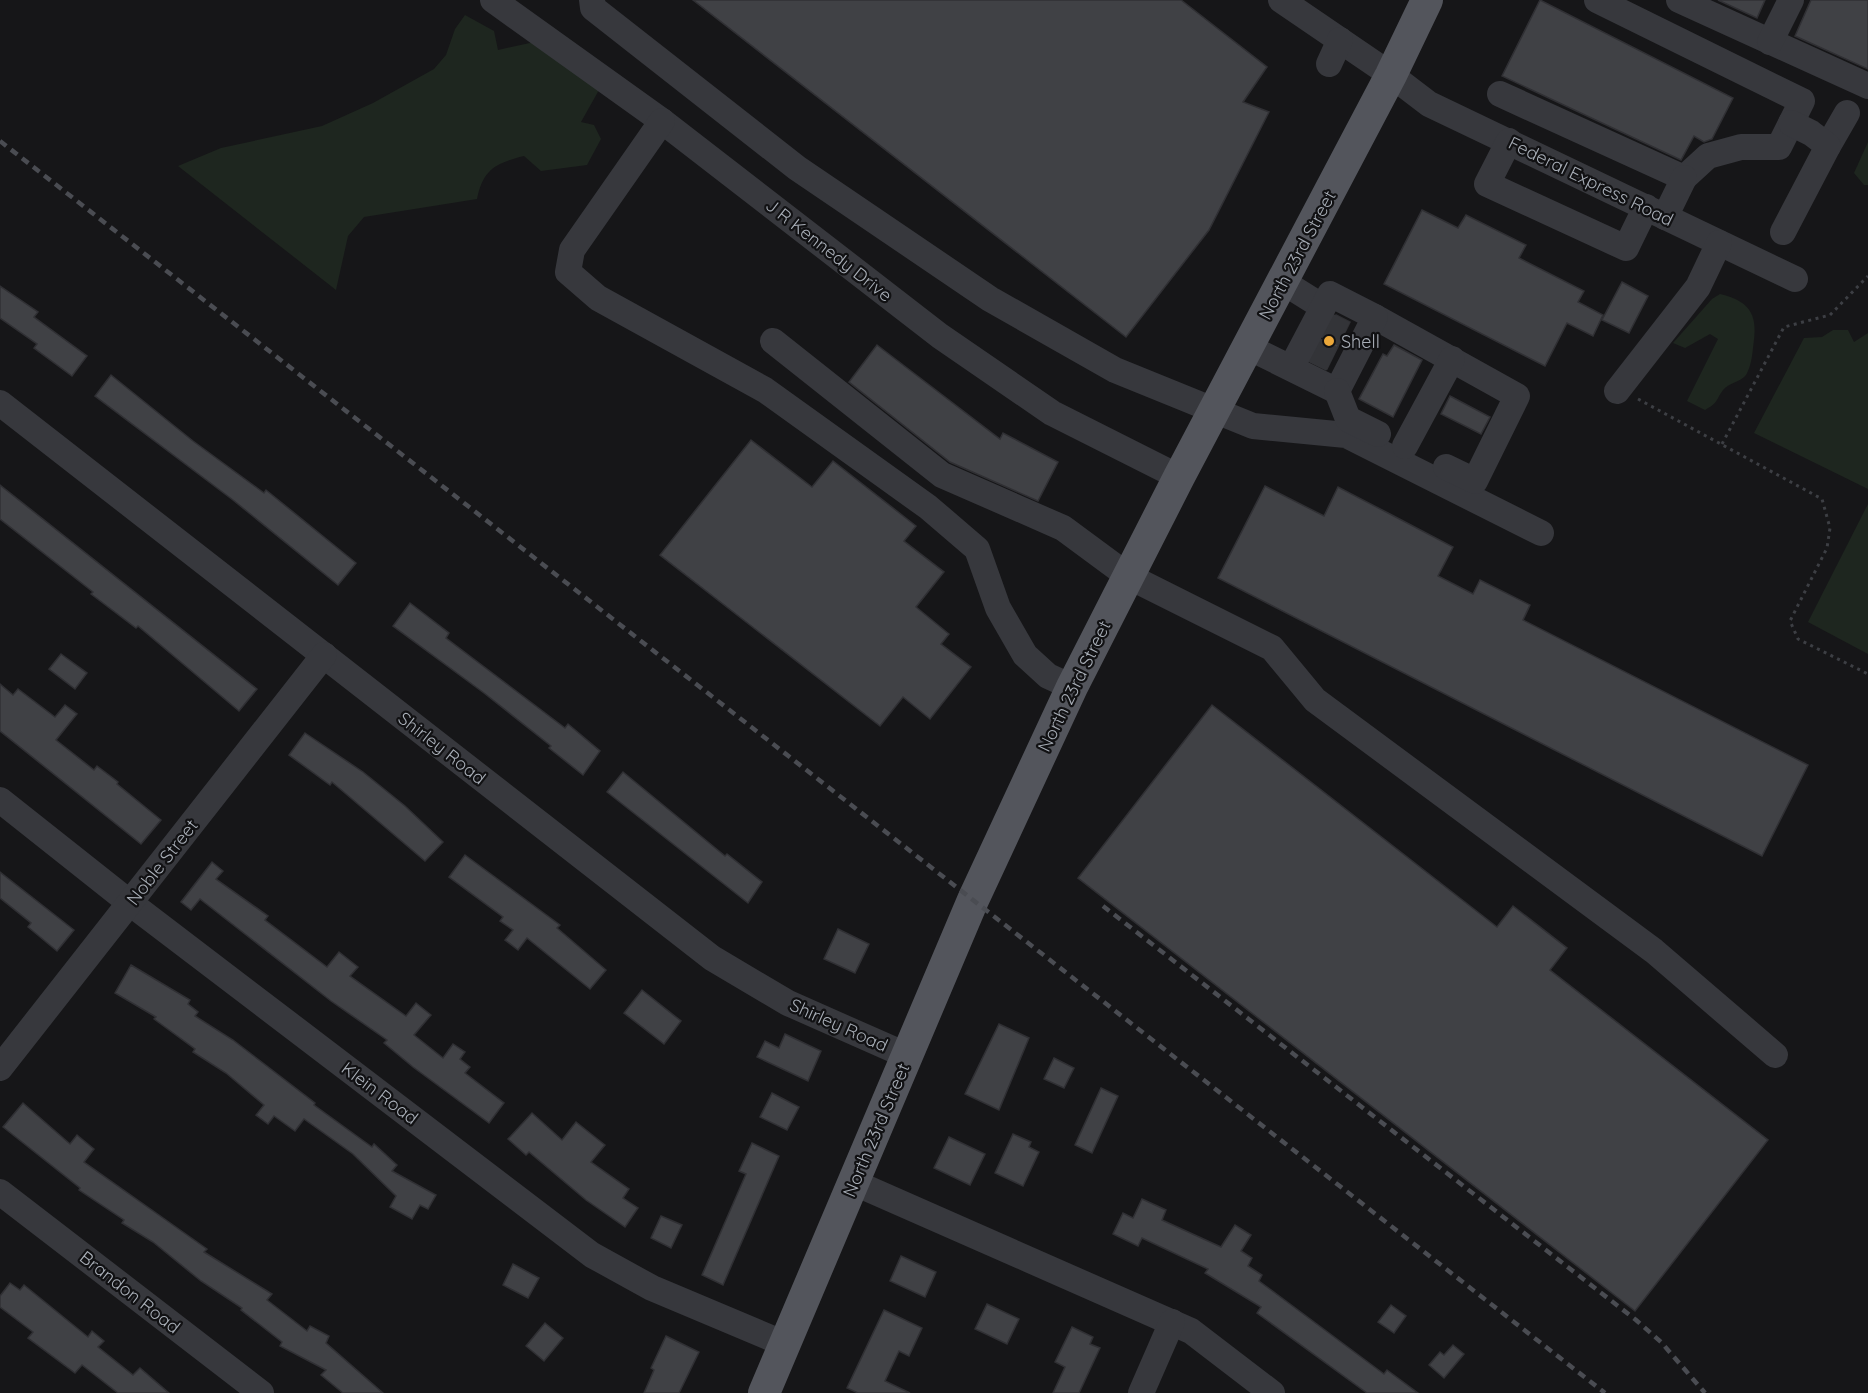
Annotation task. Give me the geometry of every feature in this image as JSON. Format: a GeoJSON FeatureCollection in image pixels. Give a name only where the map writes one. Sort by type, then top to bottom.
{"type":"FeatureCollection","features":[{"type":"Feature","properties":{"kind":"main road","name":"North 23rd Street"},"geometry":{"type":"LineString","coordinates":[[764,1393],[855,1183],[973,900],[1072,687],[1179,477],[1391,75],[1427,0]]}},
{"type":"Feature","properties":{"kind":"street","name":"J R Kennedy Drive"},"geometry":{"type":"LineString","coordinates":[[493,0],[662,121],[940,336],[1052,413],[1179,477]]}},
{"type":"Feature","properties":{"kind":"street"},"geometry":{"type":"LineString","coordinates":[[592,0],[593,8],[797,168],[990,299],[1114,370],[1216,409],[1253,426],[1346,435],[1541,533]]}},
{"type":"Feature","properties":{"kind":"street","name":"Federal Express Road"},"geometry":{"type":"LineString","coordinates":[[1281,0],[1391,75],[1429,104],[1795,279]]}},
{"type":"Feature","properties":{"kind":"street"},"geometry":{"type":"LineString","coordinates":[[1509,141],[1487,184],[1626,248],[1684,178],[1708,156],[1741,147],[1779,147],[1803,101],[1598,0]]}},
{"type":"Feature","properties":{"kind":"street"},"geometry":{"type":"LineString","coordinates":[[1680,0],[1868,86]]}},
{"type":"Feature","properties":{"kind":"street"},"geometry":{"type":"LineString","coordinates":[[1770,42],[1791,0]]}},
{"type":"Feature","properties":{"kind":"street"},"geometry":{"type":"LineString","coordinates":[[1329,64],[1340,40]]}},
{"type":"Feature","properties":{"kind":"street"},"geometry":{"type":"LineString","coordinates":[[1500,94],[1684,178]]}},
{"type":"Feature","properties":{"kind":"street"},"geometry":{"type":"LineString","coordinates":[[1783,232],[1846,113]]}},
{"type":"Feature","properties":{"kind":"street"},"geometry":{"type":"LineString","coordinates":[[662,121],[572,250],[568,272],[598,298],[765,390],[928,507],[977,549],[998,608],[1024,655],[1048,676],[1072,687]]}},
{"type":"Feature","properties":{"kind":"street"},"geometry":{"type":"LineString","coordinates":[[1791,123],[1811,133],[1828,146]]}},
{"type":"Feature","properties":{"kind":"street"},"geometry":{"type":"LineString","coordinates":[[1624,384],[1698,287],[1719,243]]}},
{"type":"Feature","properties":{"kind":"street"},"geometry":{"type":"LineString","coordinates":[[1283,282],[1334,326]]}},
{"type":"Feature","properties":{"kind":"street"},"geometry":{"type":"LineString","coordinates":[[1330,294],[1375,316],[1517,396],[1476,481],[1348,419],[1325,356],[1334,326],[1330,294]]}},
{"type":"Feature","properties":{"kind":"street"},"geometry":{"type":"LineString","coordinates":[[1334,326],[1375,316]]}},
{"type":"Feature","properties":{"kind":"street"},"geometry":{"type":"LineString","coordinates":[[1325,356],[1334,326]]}},
{"type":"Feature","properties":{"kind":"street"},"geometry":{"type":"LineString","coordinates":[[773,342],[942,475],[1063,528],[1128,576],[1272,648],[1315,700],[1654,951],[1775,1055]]}},
{"type":"Feature","properties":{"kind":"street"},"geometry":{"type":"LineString","coordinates":[[1248,347],[1337,392]]}},
{"type":"Feature","properties":{"kind":"street"},"geometry":{"type":"LineString","coordinates":[[1291,368],[1325,356]]}},
{"type":"Feature","properties":{"kind":"street"},"geometry":{"type":"LineString","coordinates":[[1405,446],[1452,359]]}},
{"type":"Feature","properties":{"kind":"street","name":"Shirley Road"},"geometry":{"type":"LineString","coordinates":[[0,403],[711,958],[788,1003],[908,1056]]}},
{"type":"Feature","properties":{"kind":"street","name":"Noble Street"},"geometry":{"type":"LineString","coordinates":[[0,1068],[324,655]]}},
{"type":"Feature","properties":{"kind":"street","name":"Klein Road"},"geometry":{"type":"LineString","coordinates":[[0,800],[130,903],[592,1255],[652,1288],[785,1344]]}},
{"type":"Feature","properties":{"kind":"street"},"geometry":{"type":"LineString","coordinates":[[855,1183],[1191,1331],[1272,1393]]}},
{"type":"Feature","properties":{"kind":"street","name":"Brandon Road"},"geometry":{"type":"LineString","coordinates":[[0,1192],[261,1393]]}},
{"type":"Feature","properties":{"kind":"street"},"geometry":{"type":"LineString","coordinates":[[1141,1393],[1172,1322]]}},
{"type":"Feature","properties":{"kind":"path"},"geometry":{"type":"LineString","coordinates":[[1722,444],[1784,327],[1830,315],[1868,276]]}},
{"type":"Feature","properties":{"kind":"path"},"geometry":{"type":"LineString","coordinates":[[1624,384],[1639,400],[1822,499],[1830,528],[1827,548],[1790,621],[1798,639],[1868,674]]}},
{"type":"Feature","properties":{"kind":"shaded area"},"geometry":{"type":"Polygon","coordinates":[[[465,15],[494,31],[498,50],[539,41],[599,90],[581,122],[594,125],[601,139],[587,165],[541,171],[524,156],[506,161],[492,169],[483,181],[477,199],[364,217],[348,236],[336,290],[178,166],[221,148],[322,126],[373,103],[434,69],[446,55],[455,29],[465,15]]]}},
{"type":"Feature","properties":{"kind":"shaded area"},"geometry":{"type":"Polygon","coordinates":[[[1868,142],[1868,185],[1864,185],[1854,173],[1868,142]]]}},
{"type":"Feature","properties":{"kind":"shaded area"},"geometry":{"type":"Polygon","coordinates":[[[1720,294],[1740,301],[1751,312],[1755,328],[1752,355],[1746,375],[1725,388],[1715,403],[1705,410],[1687,401],[1718,339],[1710,334],[1685,348],[1673,343],[1712,299],[1720,294]]]}},
{"type":"Feature","properties":{"kind":"shaded area"},"geometry":{"type":"Polygon","coordinates":[[[1833,330],[1848,330],[1854,342],[1868,333],[1868,489],[1754,433],[1804,338],[1822,337],[1833,330]]]}},
{"type":"Feature","properties":{"kind":"shaded area"},"geometry":{"type":"Polygon","coordinates":[[[1868,504],[1868,654],[1808,622],[1868,504]]]}},
{"type":"Feature","properties":{"kind":"building"},"geometry":{"type":"Polygon","coordinates":[[[693,0],[1181,0],[1267,67],[1243,102],[1269,112],[1209,230],[1126,337],[693,0]]]}},
{"type":"Feature","properties":{"kind":"building"},"geometry":{"type":"Polygon","coordinates":[[[1540,0],[1733,98],[1712,139],[1704,142],[1694,136],[1681,160],[1502,76],[1540,0]]]}},
{"type":"Feature","properties":{"kind":"building"},"geometry":{"type":"Polygon","coordinates":[[[1718,0],[1765,0],[1757,18],[1718,0]]]}},
{"type":"Feature","properties":{"kind":"building"},"geometry":{"type":"Polygon","coordinates":[[[1811,0],[1868,0],[1868,69],[1795,36],[1811,0]]]}},
{"type":"Feature","properties":{"kind":"building"},"geometry":{"type":"Polygon","coordinates":[[[1422,210],[1458,228],[1466,215],[1526,245],[1519,258],[1584,291],[1578,302],[1603,315],[1593,336],[1567,323],[1545,366],[1384,284],[1422,210]]]}},
{"type":"Feature","properties":{"kind":"building"},"geometry":{"type":"Polygon","coordinates":[[[1622,282],[1648,296],[1629,333],[1602,320],[1622,282]]]}},
{"type":"Feature","properties":{"kind":"building"},"geometry":{"type":"Polygon","coordinates":[[[0,286],[38,312],[34,317],[87,356],[72,376],[34,348],[37,344],[0,318],[0,286]]]}},
{"type":"Feature","properties":{"kind":"building"},"geometry":{"type":"Polygon","coordinates":[[[1336,315],[1350,322],[1327,369],[1311,362],[1336,315]]]}},
{"type":"Feature","properties":{"kind":"building"},"geometry":{"type":"Polygon","coordinates":[[[877,345],[1000,439],[1003,433],[1058,462],[1038,501],[950,462],[849,382],[877,345]]]}},
{"type":"Feature","properties":{"kind":"building"},"geometry":{"type":"Polygon","coordinates":[[[1394,345],[1422,360],[1393,417],[1359,399],[1383,354],[1387,356],[1394,345]]]}},
{"type":"Feature","properties":{"kind":"building"},"geometry":{"type":"Polygon","coordinates":[[[111,375],[193,441],[264,493],[266,490],[356,563],[338,585],[233,500],[95,396],[111,375]]]}},
{"type":"Feature","properties":{"kind":"building"},"geometry":{"type":"Polygon","coordinates":[[[1450,396],[1490,417],[1481,434],[1441,414],[1450,396]]]}},
{"type":"Feature","properties":{"kind":"building"},"geometry":{"type":"Polygon","coordinates":[[[751,440],[812,487],[833,461],[916,526],[904,541],[944,572],[916,607],[949,634],[941,644],[971,667],[930,719],[903,697],[880,726],[660,555],[751,440]]]}},
{"type":"Feature","properties":{"kind":"building"},"geometry":{"type":"Polygon","coordinates":[[[0,485],[257,689],[239,711],[138,626],[136,628],[91,594],[93,592],[0,519],[0,485]]]}},
{"type":"Feature","properties":{"kind":"building"},"geometry":{"type":"Polygon","coordinates":[[[1265,486],[1324,516],[1338,487],[1453,547],[1438,576],[1473,594],[1480,580],[1530,605],[1523,620],[1808,765],[1762,856],[1218,578],[1265,486]]]}},
{"type":"Feature","properties":{"kind":"building"},"geometry":{"type":"Polygon","coordinates":[[[410,603],[449,633],[446,638],[565,728],[568,724],[600,751],[583,775],[549,748],[551,746],[484,693],[393,626],[410,603]]]}},
{"type":"Feature","properties":{"kind":"building"},"geometry":{"type":"Polygon","coordinates":[[[61,654],[87,673],[75,689],[49,669],[61,654]]]}},
{"type":"Feature","properties":{"kind":"building"},"geometry":{"type":"Polygon","coordinates":[[[0,684],[13,695],[18,689],[55,717],[65,705],[77,714],[56,740],[94,770],[97,766],[118,782],[117,784],[161,820],[141,844],[0,731],[0,684]]]}},
{"type":"Feature","properties":{"kind":"building"},"geometry":{"type":"Polygon","coordinates":[[[1212,705],[1497,927],[1513,906],[1567,948],[1550,970],[1768,1140],[1635,1311],[1078,878],[1212,705]]]}},
{"type":"Feature","properties":{"kind":"building"},"geometry":{"type":"Polygon","coordinates":[[[305,733],[363,772],[405,806],[443,842],[425,861],[332,782],[330,785],[289,755],[305,733]]]}},
{"type":"Feature","properties":{"kind":"building"},"geometry":{"type":"Polygon","coordinates":[[[623,772],[725,856],[727,854],[762,882],[748,903],[607,792],[623,772]]]}},
{"type":"Feature","properties":{"kind":"building"},"geometry":{"type":"Polygon","coordinates":[[[465,855],[560,925],[557,928],[606,970],[590,989],[527,938],[518,950],[505,940],[513,930],[500,921],[503,917],[449,877],[465,855]]]}},
{"type":"Feature","properties":{"kind":"building"},"geometry":{"type":"Polygon","coordinates":[[[212,862],[223,871],[216,879],[268,916],[265,920],[327,967],[339,952],[358,967],[350,976],[406,1016],[416,1003],[431,1015],[414,1035],[443,1058],[453,1044],[465,1052],[460,1059],[470,1067],[465,1073],[504,1103],[489,1123],[413,1067],[384,1043],[387,1040],[331,1001],[200,899],[191,910],[181,902],[212,862]]]}},
{"type":"Feature","properties":{"kind":"building"},"geometry":{"type":"Polygon","coordinates":[[[0,872],[74,930],[57,951],[28,927],[31,923],[0,898],[0,872]]]}},
{"type":"Feature","properties":{"kind":"building"},"geometry":{"type":"Polygon","coordinates":[[[838,929],[869,944],[855,973],[824,959],[838,929]]]}},
{"type":"Feature","properties":{"kind":"building"},"geometry":{"type":"Polygon","coordinates":[[[131,965],[190,1000],[188,1004],[198,1012],[195,1016],[233,1040],[315,1103],[314,1105],[372,1147],[374,1144],[397,1165],[392,1171],[436,1195],[428,1209],[420,1205],[412,1219],[390,1207],[396,1196],[353,1154],[304,1119],[295,1131],[274,1116],[268,1124],[256,1115],[264,1105],[226,1073],[193,1052],[195,1049],[154,1019],[156,1017],[115,993],[131,965]]]}},
{"type":"Feature","properties":{"kind":"building"},"geometry":{"type":"Polygon","coordinates":[[[642,990],[681,1021],[664,1044],[624,1013],[642,990]]]}},
{"type":"Feature","properties":{"kind":"building"},"geometry":{"type":"Polygon","coordinates":[[[999,1024],[1029,1038],[999,1110],[965,1094],[999,1024]]]}},
{"type":"Feature","properties":{"kind":"building"},"geometry":{"type":"Polygon","coordinates":[[[785,1034],[821,1051],[808,1081],[757,1057],[765,1041],[779,1048],[785,1034]]]}},
{"type":"Feature","properties":{"kind":"building"},"geometry":{"type":"Polygon","coordinates":[[[1054,1058],[1074,1068],[1064,1088],[1044,1079],[1054,1058]]]}},
{"type":"Feature","properties":{"kind":"building"},"geometry":{"type":"Polygon","coordinates":[[[1101,1088],[1118,1096],[1092,1153],[1075,1145],[1101,1088]]]}},
{"type":"Feature","properties":{"kind":"building"},"geometry":{"type":"Polygon","coordinates":[[[772,1093],[799,1107],[787,1130],[760,1117],[772,1093]]]}},
{"type":"Feature","properties":{"kind":"building"},"geometry":{"type":"Polygon","coordinates":[[[23,1103],[70,1144],[77,1135],[94,1149],[84,1162],[207,1249],[204,1252],[272,1294],[267,1300],[307,1331],[310,1326],[329,1336],[326,1343],[383,1393],[343,1393],[321,1375],[326,1370],[280,1346],[282,1342],[241,1310],[242,1308],[201,1281],[153,1242],[122,1223],[124,1220],[79,1190],[80,1188],[3,1127],[23,1103]]]}},
{"type":"Feature","properties":{"kind":"building"},"geometry":{"type":"Polygon","coordinates":[[[532,1113],[562,1140],[576,1122],[605,1145],[591,1162],[629,1189],[623,1198],[638,1208],[625,1227],[586,1200],[529,1152],[526,1155],[508,1139],[532,1113]]]}},
{"type":"Feature","properties":{"kind":"building"},"geometry":{"type":"Polygon","coordinates":[[[1013,1134],[1031,1142],[1029,1147],[1039,1152],[1023,1186],[995,1173],[1013,1134]]]}},
{"type":"Feature","properties":{"kind":"building"},"geometry":{"type":"Polygon","coordinates":[[[949,1137],[985,1154],[970,1185],[934,1168],[949,1137]]]}},
{"type":"Feature","properties":{"kind":"building"},"geometry":{"type":"Polygon","coordinates":[[[752,1143],[779,1156],[723,1285],[702,1275],[746,1174],[739,1171],[752,1143]]]}},
{"type":"Feature","properties":{"kind":"building"},"geometry":{"type":"Polygon","coordinates":[[[1142,1199],[1166,1210],[1162,1220],[1221,1247],[1235,1225],[1251,1235],[1241,1251],[1252,1258],[1248,1266],[1262,1275],[1259,1281],[1384,1374],[1387,1370],[1418,1393],[1367,1393],[1257,1313],[1261,1307],[1205,1273],[1208,1269],[1142,1238],[1138,1246],[1113,1234],[1123,1213],[1133,1218],[1142,1199]]]}},
{"type":"Feature","properties":{"kind":"building"},"geometry":{"type":"Polygon","coordinates":[[[661,1216],[682,1225],[671,1248],[651,1238],[661,1216]]]}},
{"type":"Feature","properties":{"kind":"building"},"geometry":{"type":"Polygon","coordinates":[[[901,1256],[936,1272],[925,1297],[890,1281],[901,1256]]]}},
{"type":"Feature","properties":{"kind":"building"},"geometry":{"type":"Polygon","coordinates":[[[513,1264],[539,1278],[528,1298],[503,1285],[513,1264]]]}},
{"type":"Feature","properties":{"kind":"building"},"geometry":{"type":"Polygon","coordinates":[[[10,1283],[20,1290],[24,1285],[88,1337],[92,1331],[104,1341],[98,1347],[133,1375],[140,1368],[169,1393],[118,1393],[82,1365],[75,1373],[28,1338],[33,1332],[0,1307],[0,1296],[10,1283]]]}},
{"type":"Feature","properties":{"kind":"building"},"geometry":{"type":"Polygon","coordinates":[[[987,1304],[1019,1319],[1007,1344],[975,1329],[987,1304]]]}},
{"type":"Feature","properties":{"kind":"building"},"geometry":{"type":"Polygon","coordinates":[[[1391,1305],[1406,1316],[1394,1333],[1378,1322],[1391,1305]]]}},
{"type":"Feature","properties":{"kind":"building"},"geometry":{"type":"Polygon","coordinates":[[[884,1310],[922,1328],[909,1356],[899,1351],[885,1381],[910,1393],[858,1393],[847,1388],[884,1310]]]}},
{"type":"Feature","properties":{"kind":"building"},"geometry":{"type":"Polygon","coordinates":[[[545,1323],[563,1338],[544,1361],[526,1346],[545,1323]]]}},
{"type":"Feature","properties":{"kind":"building"},"geometry":{"type":"Polygon","coordinates":[[[1072,1327],[1093,1337],[1090,1344],[1100,1348],[1079,1393],[1053,1393],[1065,1367],[1055,1362],[1072,1327]]]}},
{"type":"Feature","properties":{"kind":"building"},"geometry":{"type":"Polygon","coordinates":[[[666,1336],[699,1352],[679,1393],[644,1393],[654,1370],[651,1368],[666,1336]]]}},
{"type":"Feature","properties":{"kind":"building"},"geometry":{"type":"Polygon","coordinates":[[[1453,1345],[1464,1354],[1444,1378],[1429,1365],[1440,1352],[1444,1355],[1453,1345]]]}},
{"type":"Feature","properties":{"kind":"tunnel"},"geometry":{"type":"LineString","coordinates":[[1326,325],[1344,334]]}},
{"type":"Feature","properties":{"kind":"tunnel"},"geometry":{"type":"LineString","coordinates":[[1314,350],[1332,359]]}},
{"type":"Feature","properties":{"kind":"railway"},"geometry":{"type":"LineString","coordinates":[[0,141],[1605,1393]]}},
{"type":"Feature","properties":{"kind":"railway"},"geometry":{"type":"LineString","coordinates":[[1103,906],[1636,1320],[1661,1342],[1705,1393]]}},
{"type":"Feature","properties":{"kind":"place","name":"Shell"},"geometry":{"type":"Point","coordinates":[1329,341]}}]}
